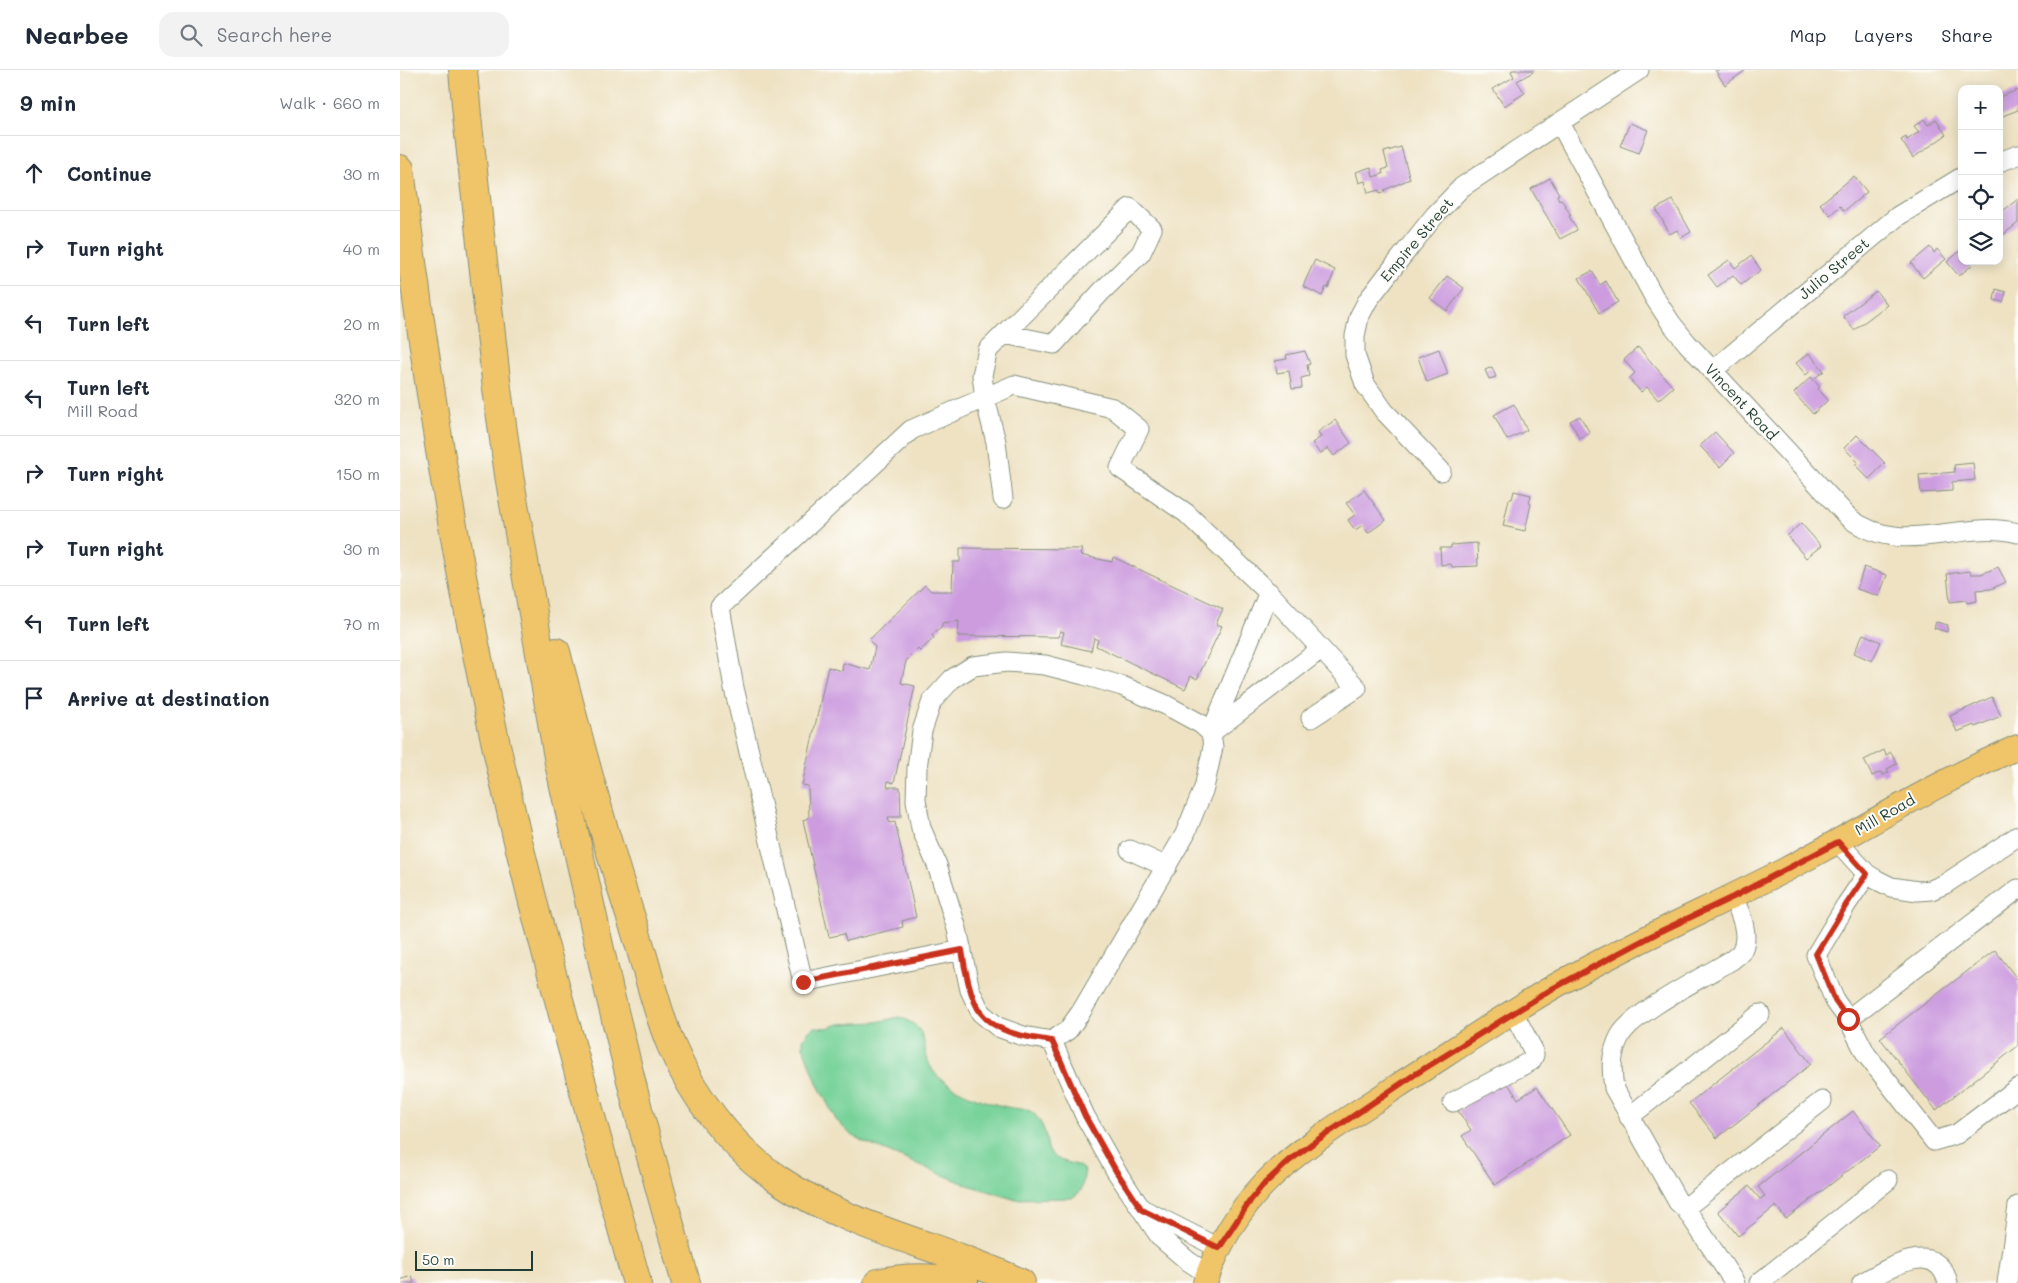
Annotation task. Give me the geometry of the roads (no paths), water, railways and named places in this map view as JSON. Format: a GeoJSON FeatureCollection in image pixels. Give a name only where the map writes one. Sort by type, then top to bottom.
{"type":"FeatureCollection","features":[{"type":"Feature","properties":{"kind":"highway"},"geometry":{"type":"LineString","coordinates":[[464,70],[466,116],[497,389],[519,533],[559,763],[606,981],[639,1113],[686,1283]]}},
{"type":"Feature","properties":{"kind":"highway"},"geometry":{"type":"LineString","coordinates":[[400,169],[434,421],[450,519],[481,673],[533,901],[637,1283]]}},
{"type":"Feature","properties":{"kind":"highway"},"geometry":{"type":"LineString","coordinates":[[519,533],[551,633],[607,846],[640,944],[664,1026],[684,1071],[700,1097],[726,1131],[752,1159],[778,1179],[824,1207],[857,1221],[995,1271],[1021,1283]]}},
{"type":"Feature","properties":{"kind":"highway"},"geometry":{"type":"LineString","coordinates":[[878,1283],[894,1279],[928,1277],[964,1283]]}},
{"type":"Feature","properties":{"kind":"main road","name":"Mill Road"},"geometry":{"type":"LineString","coordinates":[[1207,1278],[1219,1248],[1262,1186],[1289,1161],[1352,1116],[1512,1012],[1552,989],[1657,933],[1733,897],[1838,842],[1950,778],[2018,747]]}},
{"type":"Feature","properties":{"kind":"street","name":"Empire Street"},"geometry":{"type":"LineString","coordinates":[[1441,471],[1384,411],[1365,384],[1355,355],[1355,336],[1359,317],[1368,300],[1388,274],[1435,215],[1462,187],[1639,70]]}},
{"type":"Feature","properties":{"kind":"street","name":"Vincent Road"},"geometry":{"type":"LineString","coordinates":[[1560,123],[1662,310],[1671,323],[1712,371],[1840,510],[1864,529],[1880,535],[1900,538],[1987,529],[2018,533]]}},
{"type":"Feature","properties":{"kind":"street"},"geometry":{"type":"LineString","coordinates":[[2003,161],[2018,155]]}},
{"type":"Feature","properties":{"kind":"street","name":"Julio Street"},"geometry":{"type":"LineString","coordinates":[[1712,371],[1898,216],[1958,179]]}},
{"type":"Feature","properties":{"kind":"street"},"geometry":{"type":"LineString","coordinates":[[1004,334],[1054,344],[1101,292],[1141,253],[1152,229],[1130,208],[1004,334],[988,350],[982,375],[985,398],[996,442],[1004,500]]}},
{"type":"Feature","properties":{"kind":"street"},"geometry":{"type":"LineString","coordinates":[[962,950],[803,982],[734,688],[720,607],[911,430],[1014,385],[1113,408],[1138,429],[1120,468],[1186,514],[1269,592],[1357,688],[1311,718]]}},
{"type":"Feature","properties":{"kind":"street"},"geometry":{"type":"LineString","coordinates":[[1211,733],[1202,724],[1122,686],[1045,665],[1007,662],[973,666],[952,679],[932,701],[922,731],[917,768],[916,800],[921,828],[937,866],[957,929],[970,990],[981,1013],[998,1027],[1023,1036],[1052,1041],[1068,1030],[1081,1012],[1185,834],[1204,788],[1214,748],[1211,733],[1269,592]]}},
{"type":"Feature","properties":{"kind":"street"},"geometry":{"type":"LineString","coordinates":[[1211,733],[1321,649]]}},
{"type":"Feature","properties":{"kind":"street"},"geometry":{"type":"LineString","coordinates":[[1838,842],[1867,874],[1891,887],[1904,890],[1931,890],[1945,884],[2018,836]]}},
{"type":"Feature","properties":{"kind":"street"},"geometry":{"type":"LineString","coordinates":[[1130,850],[1167,867]]}},
{"type":"Feature","properties":{"kind":"street"},"geometry":{"type":"LineString","coordinates":[[1867,874],[1816,954],[1835,1001],[1848,1019],[1866,1054],[1934,1141],[1957,1134],[2018,1088]]}},
{"type":"Feature","properties":{"kind":"street"},"geometry":{"type":"LineString","coordinates":[[1848,1019],[2018,889]]}},
{"type":"Feature","properties":{"kind":"street"},"geometry":{"type":"LineString","coordinates":[[1733,897],[1744,922],[1744,939],[1741,952],[1732,960],[1636,1018],[1621,1034],[1613,1053],[1611,1071],[1614,1088],[1678,1202],[1685,1208],[1735,1283]]}},
{"type":"Feature","properties":{"kind":"street"},"geometry":{"type":"LineString","coordinates":[[1453,1102],[1531,1061],[1534,1055],[1533,1050],[1512,1012]]}},
{"type":"Feature","properties":{"kind":"street"},"geometry":{"type":"LineString","coordinates":[[1629,1117],[1760,1014]]}},
{"type":"Feature","properties":{"kind":"street"},"geometry":{"type":"LineString","coordinates":[[1052,1041],[1085,1116],[1116,1171],[1162,1238],[1207,1278]]}},
{"type":"Feature","properties":{"kind":"street"},"geometry":{"type":"LineString","coordinates":[[1685,1208],[1822,1101]]}},
{"type":"Feature","properties":{"kind":"street"},"geometry":{"type":"LineString","coordinates":[[1759,1283],[1888,1180]]}},
{"type":"Feature","properties":{"kind":"street"},"geometry":{"type":"LineString","coordinates":[[2006,1283],[2018,1206]]}},
{"type":"Feature","properties":{"kind":"street"},"geometry":{"type":"LineString","coordinates":[[1142,1210],[1219,1248]]}},
{"type":"Feature","properties":{"kind":"street"},"geometry":{"type":"LineString","coordinates":[[1862,1283],[1894,1265],[1916,1258],[1930,1260],[1936,1264],[1944,1272],[1948,1283]]}}]}
